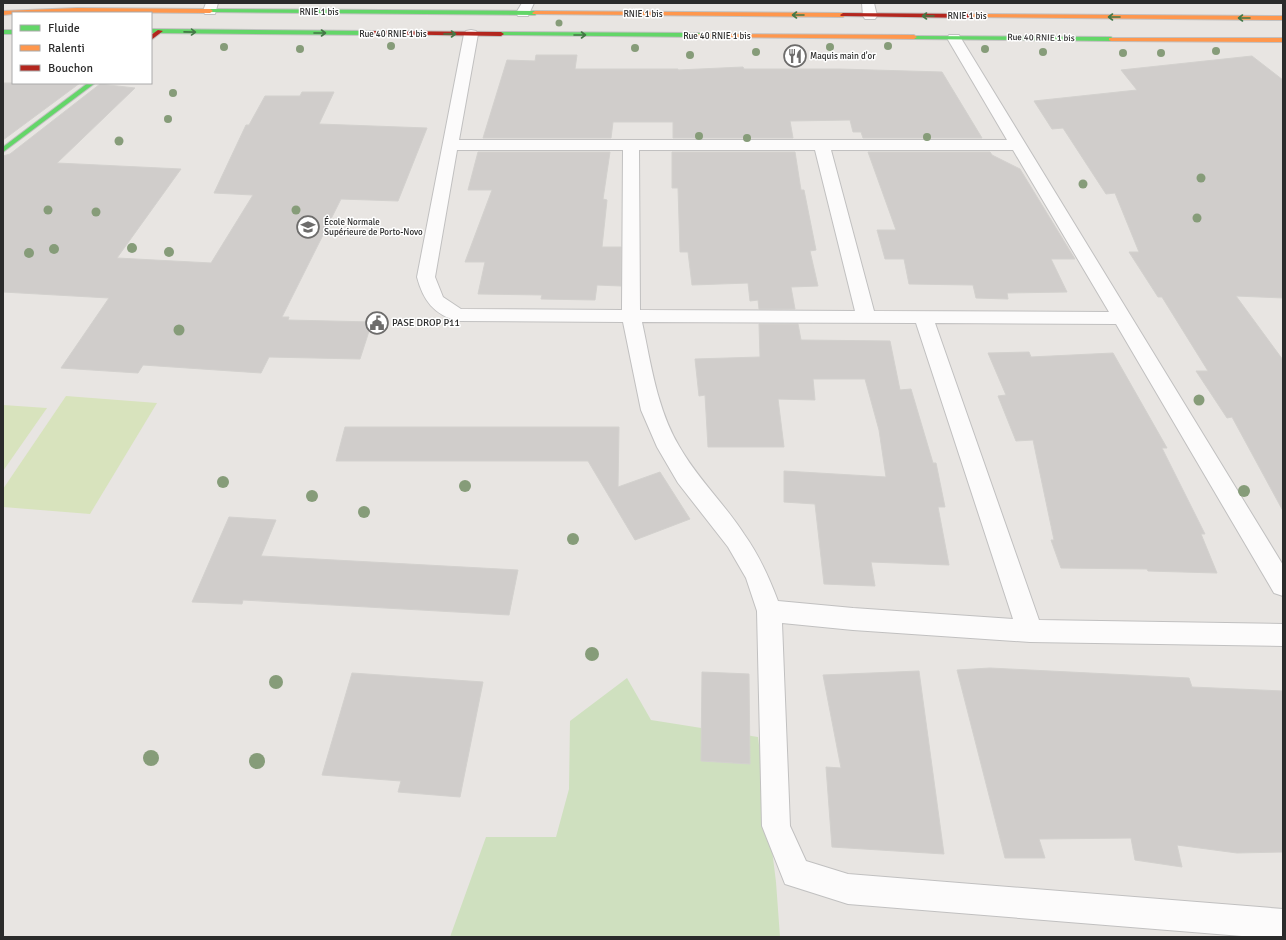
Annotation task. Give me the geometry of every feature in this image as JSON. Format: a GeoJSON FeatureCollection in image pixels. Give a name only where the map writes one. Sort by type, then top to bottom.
{"type":"FeatureCollection","features":[{"type":"Feature","properties":{"kind":"main road","name":"RNIE 1 bis"},"geometry":{"type":"LineString","coordinates":[[40,12],[211,7],[869,9],[1283,18]]}},
{"type":"Feature","properties":{"kind":"main road","name":"Rue 40 RNIE 1 bis"},"geometry":{"type":"LineString","coordinates":[[156,31],[1283,40]]}},
{"type":"Feature","properties":{"kind":"main road"},"geometry":{"type":"LineString","coordinates":[[3,150],[91,84]]}},
{"type":"Feature","properties":{"kind":"street"},"geometry":{"type":"LineString","coordinates":[[471,34],[426,277],[431,294],[439,306],[458,315],[1122,318]]}},
{"type":"Feature","properties":{"kind":"street"},"geometry":{"type":"LineString","coordinates":[[954,38],[1283,586]]}},
{"type":"Feature","properties":{"kind":"street"},"geometry":{"type":"LineString","coordinates":[[450,145],[1018,145]]}},
{"type":"Feature","properties":{"kind":"street"},"geometry":{"type":"LineString","coordinates":[[631,145],[631,316],[651,410],[668,447],[686,477],[736,540],[757,576],[770,611],[776,826],[796,873],[848,889],[1283,924]]}},
{"type":"Feature","properties":{"kind":"street"},"geometry":{"type":"LineString","coordinates":[[822,145],[866,317]]}},
{"type":"Feature","properties":{"kind":"street"},"geometry":{"type":"LineString","coordinates":[[923,317],[1030,631]]}},
{"type":"Feature","properties":{"kind":"street"},"geometry":{"type":"LineString","coordinates":[[770,611],[853,619],[1030,631],[1283,634]]}},
{"type":"Feature","properties":{"kind":"green space"},"geometry":{"type":"Polygon","coordinates":[[[66,396],[157,403],[90,514],[3,507],[3,489],[66,396]]]}},
{"type":"Feature","properties":{"kind":"green space"},"geometry":{"type":"Polygon","coordinates":[[[3,405],[47,408],[3,471],[3,405]]]}},
{"type":"Feature","properties":{"kind":"green space"},"geometry":{"type":"Polygon","coordinates":[[[627,678],[651,720],[758,737],[776,882],[780,937],[450,937],[486,837],[556,837],[569,789],[570,721],[627,678]]]}},
{"type":"Feature","properties":{"kind":"building"},"geometry":{"type":"Polygon","coordinates":[[[536,55],[577,55],[575,69],[678,70],[743,67],[744,69],[839,69],[942,72],[982,138],[863,138],[861,132],[853,132],[850,120],[790,121],[793,138],[673,138],[673,122],[613,122],[611,138],[483,138],[507,60],[535,61],[536,55]]]}},
{"type":"Feature","properties":{"kind":"building"},"geometry":{"type":"Polygon","coordinates":[[[1252,56],[1283,80],[1283,298],[1236,296],[1283,360],[1283,511],[1232,417],[1227,418],[1196,371],[1208,371],[1162,297],[1158,297],[1129,252],[1139,252],[1115,193],[1106,194],[1063,128],[1052,129],[1034,101],[1137,90],[1121,70],[1252,56]]]}},
{"type":"Feature","properties":{"kind":"building"},"geometry":{"type":"Polygon","coordinates":[[[3,83],[79,84],[3,140],[3,83]]]}},
{"type":"Feature","properties":{"kind":"building"},"geometry":{"type":"Polygon","coordinates":[[[100,84],[135,88],[57,163],[181,169],[117,258],[211,263],[253,195],[214,193],[246,125],[249,125],[265,96],[300,96],[302,92],[334,92],[319,124],[427,128],[398,201],[341,199],[282,317],[289,317],[288,320],[372,322],[360,359],[269,357],[261,373],[143,365],[138,373],[61,368],[109,298],[3,292],[3,156],[10,154],[100,84]]]}},
{"type":"Feature","properties":{"kind":"building"},"geometry":{"type":"Polygon","coordinates":[[[478,152],[610,152],[603,199],[607,200],[602,247],[621,247],[621,286],[597,285],[595,300],[541,299],[542,295],[478,294],[485,262],[465,262],[492,190],[468,190],[478,152]]]}},
{"type":"Feature","properties":{"kind":"building"},"geometry":{"type":"Polygon","coordinates":[[[672,152],[795,152],[801,190],[804,190],[816,250],[810,251],[818,286],[791,287],[795,309],[759,309],[758,300],[750,301],[748,283],[692,285],[688,252],[680,252],[678,188],[672,188],[672,152]]]}},
{"type":"Feature","properties":{"kind":"building"},"geometry":{"type":"Polygon","coordinates":[[[868,152],[990,152],[992,155],[1020,169],[1075,259],[1051,259],[1067,292],[1007,293],[1008,299],[976,298],[973,285],[909,284],[904,259],[885,259],[877,230],[896,230],[868,152]]]}},
{"type":"Feature","properties":{"kind":"building"},"geometry":{"type":"Polygon","coordinates":[[[759,324],[798,324],[801,340],[890,341],[900,390],[911,389],[933,463],[936,463],[945,507],[938,507],[949,565],[871,562],[875,586],[824,584],[815,504],[784,502],[784,471],[886,477],[879,430],[865,379],[813,379],[815,400],[778,399],[784,447],[708,447],[705,395],[699,396],[695,359],[760,357],[759,324]]]}},
{"type":"Feature","properties":{"kind":"building"},"geometry":{"type":"Polygon","coordinates":[[[1029,352],[1031,357],[1113,353],[1167,448],[1162,448],[1205,534],[1201,534],[1217,573],[1148,571],[1147,569],[1061,568],[1051,540],[1054,540],[1033,440],[1016,441],[998,396],[1006,395],[988,353],[1029,352]]]}},
{"type":"Feature","properties":{"kind":"building"},"geometry":{"type":"Polygon","coordinates":[[[345,427],[619,427],[618,487],[660,472],[690,519],[635,540],[588,461],[336,461],[345,427]]]}},
{"type":"Feature","properties":{"kind":"building"},"geometry":{"type":"Polygon","coordinates":[[[229,517],[276,520],[261,556],[518,570],[509,615],[243,600],[242,604],[192,602],[229,517]]]}},
{"type":"Feature","properties":{"kind":"building"},"geometry":{"type":"Polygon","coordinates":[[[990,668],[1189,678],[1192,687],[1283,691],[1283,852],[1237,853],[1177,845],[1182,867],[1135,860],[1131,838],[1039,839],[1045,858],[1005,858],[957,670],[990,668]]]}},
{"type":"Feature","properties":{"kind":"building"},"geometry":{"type":"Polygon","coordinates":[[[919,671],[944,854],[832,847],[826,767],[841,768],[823,675],[919,671]]]}},
{"type":"Feature","properties":{"kind":"building"},"geometry":{"type":"Polygon","coordinates":[[[702,672],[749,674],[750,764],[701,761],[702,672]]]}},
{"type":"Feature","properties":{"kind":"building"},"geometry":{"type":"Polygon","coordinates":[[[352,673],[483,682],[460,797],[398,792],[401,781],[322,775],[352,673]]]}},
{"type":"Feature","properties":{"kind":"traffic: fast"},"geometry":{"type":"LineString","coordinates":[[210,11],[535,13]]}},
{"type":"Feature","properties":{"kind":"traffic: fast"},"geometry":{"type":"LineString","coordinates":[[152,31],[373,33]]}},
{"type":"Feature","properties":{"kind":"traffic: fast"},"geometry":{"type":"LineString","coordinates":[[3,32],[12,32]]}},
{"type":"Feature","properties":{"kind":"traffic: fast"},"geometry":{"type":"LineString","coordinates":[[501,34],[699,35]]}},
{"type":"Feature","properties":{"kind":"traffic: fast"},"geometry":{"type":"LineString","coordinates":[[914,37],[1111,39]]}},
{"type":"Feature","properties":{"kind":"traffic: fast"},"geometry":{"type":"LineString","coordinates":[[3,150],[91,84]]}},
{"type":"Feature","properties":{"kind":"traffic: slow"},"geometry":{"type":"LineString","coordinates":[[28,12],[77,10],[210,11]]}},
{"type":"Feature","properties":{"kind":"traffic: slow"},"geometry":{"type":"LineString","coordinates":[[3,13],[12,13]]}},
{"type":"Feature","properties":{"kind":"traffic: slow"},"geometry":{"type":"LineString","coordinates":[[535,13],[843,15]]}},
{"type":"Feature","properties":{"kind":"traffic: slow"},"geometry":{"type":"LineString","coordinates":[[971,16],[1283,18]]}},
{"type":"Feature","properties":{"kind":"traffic: slow"},"geometry":{"type":"LineString","coordinates":[[699,35],[914,37]]}},
{"type":"Feature","properties":{"kind":"traffic: slow"},"geometry":{"type":"LineString","coordinates":[[1111,39],[1283,40]]}},
{"type":"Feature","properties":{"kind":"traffic: jam"},"geometry":{"type":"LineString","coordinates":[[843,15],[971,16]]}},
{"type":"Feature","properties":{"kind":"traffic: jam"},"geometry":{"type":"LineString","coordinates":[[152,37],[160,31]]}},
{"type":"Feature","properties":{"kind":"traffic: jam"},"geometry":{"type":"LineString","coordinates":[[373,33],[501,34]]}},
{"type":"Feature","properties":{"kind":"place","name":"Maquis main d'or"},"geometry":{"type":"Point","coordinates":[795,56]}},
{"type":"Feature","properties":{"kind":"place","name":"École Normale Supérieure de Porto-Novo"},"geometry":{"type":"Point","coordinates":[308,227]}},
{"type":"Feature","properties":{"kind":"place","name":"PASE DROP P11"},"geometry":{"type":"Point","coordinates":[377,323]}}]}
